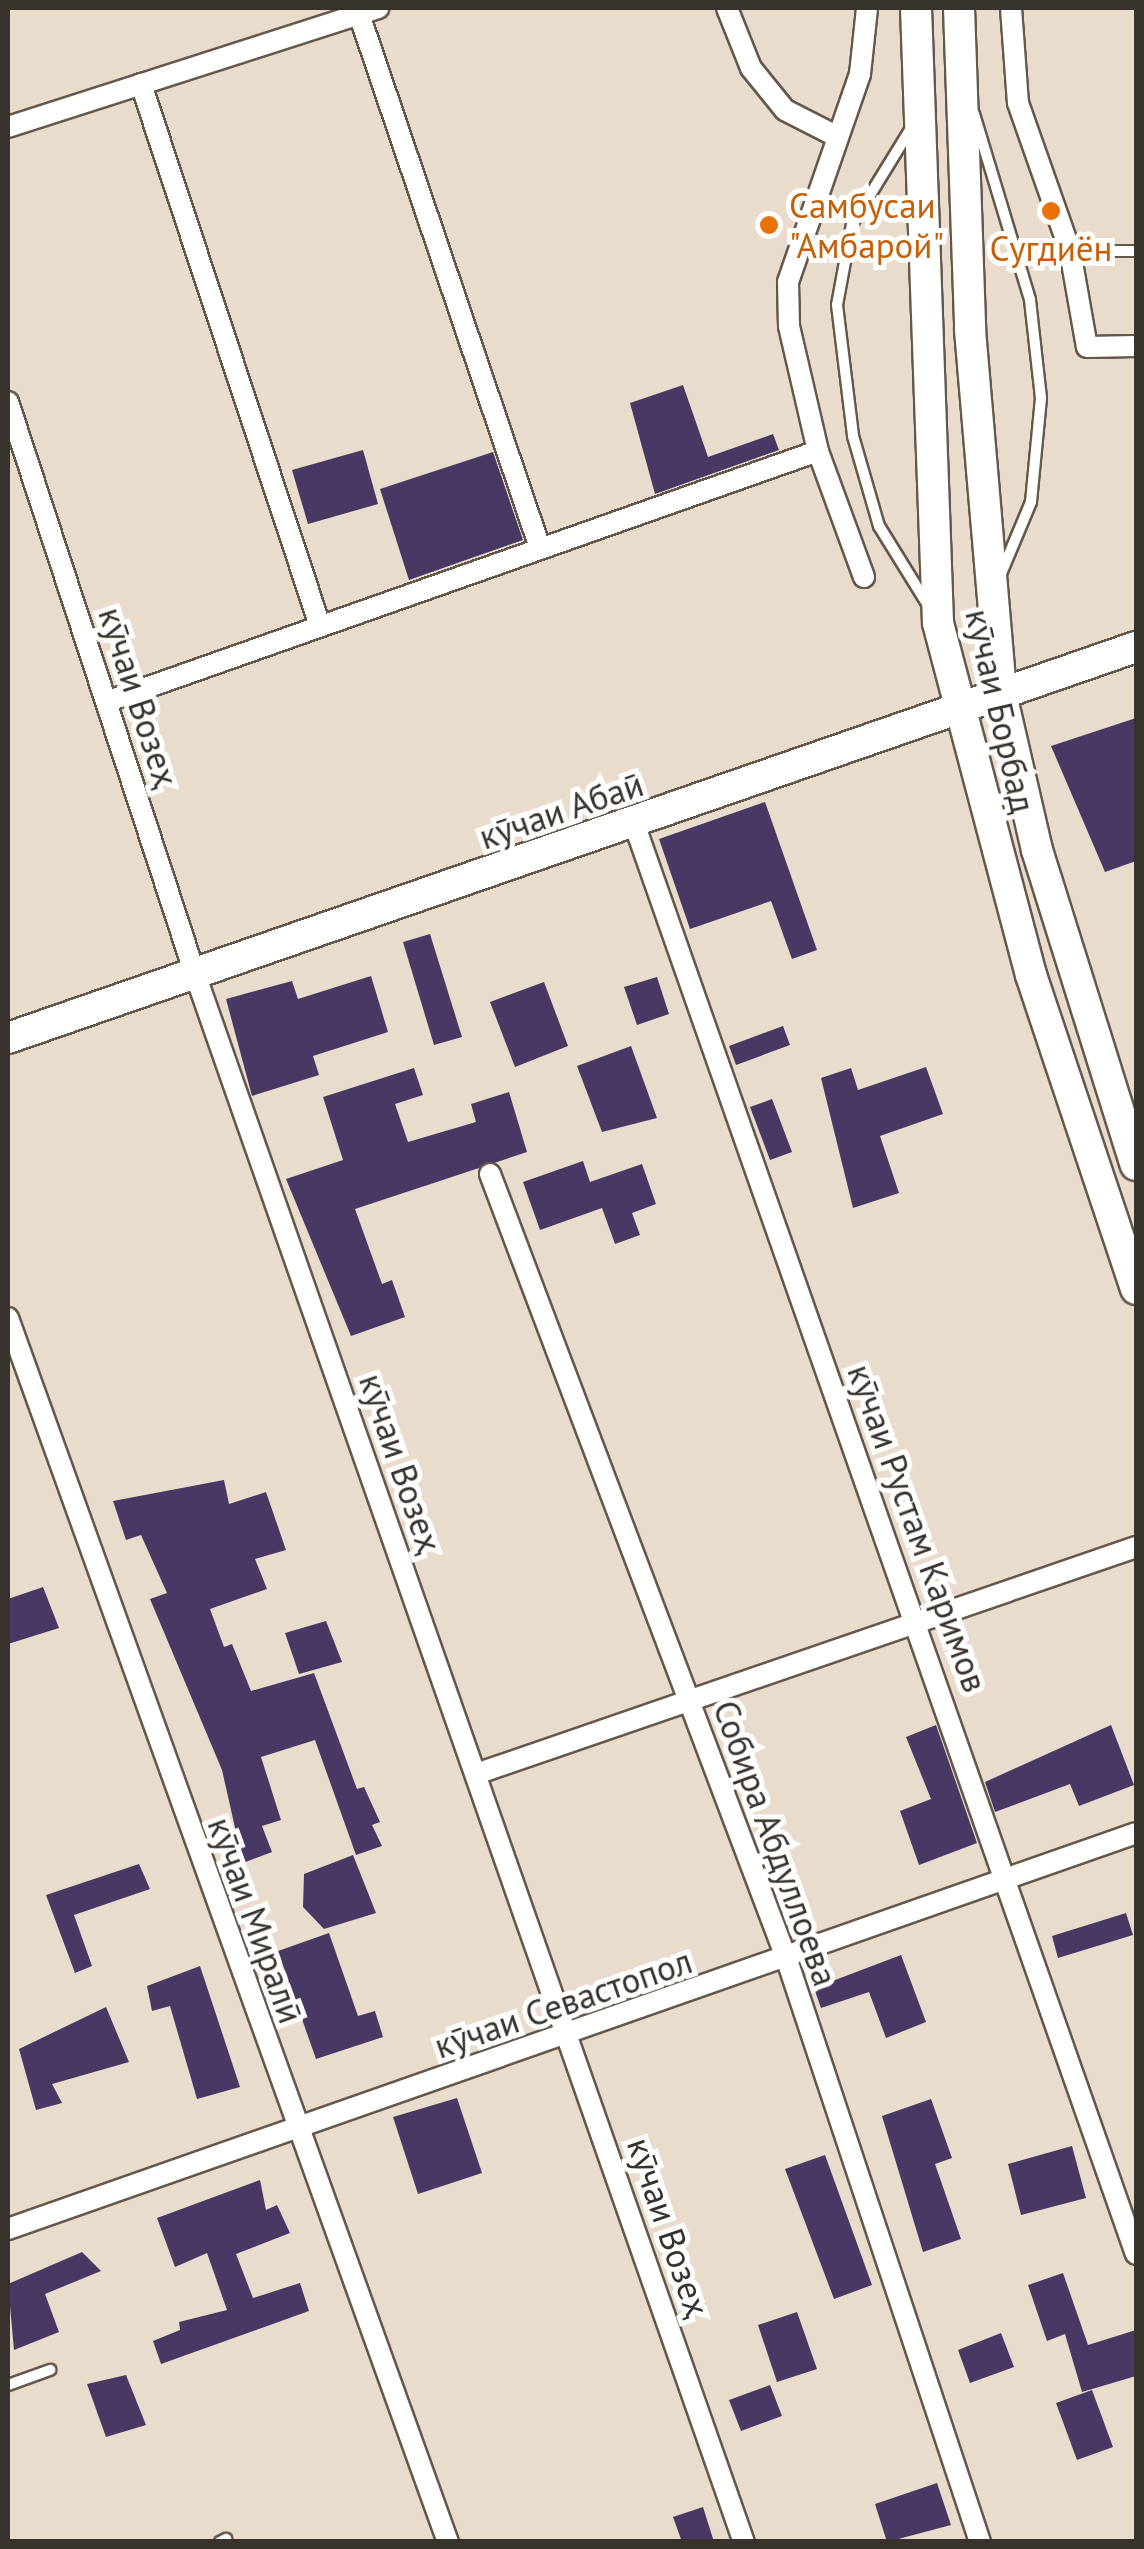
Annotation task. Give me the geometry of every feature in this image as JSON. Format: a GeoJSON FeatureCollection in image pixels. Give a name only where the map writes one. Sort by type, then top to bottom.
{"type":"FeatureCollection","features":[{"type":"Feature","properties":{"kind":"main road","name":"кӯчаи Борбад"},"geometry":{"type":"LineString","coordinates":[[916,8],[913,124],[938,623],[955,708],[1031,974],[1136,1289]]}},
{"type":"Feature","properties":{"kind":"main road","name":"кӯчаи Борбад"},"geometry":{"type":"LineString","coordinates":[[959,8],[958,70],[1002,694],[1037,850],[1136,1165]]}},
{"type":"Feature","properties":{"kind":"main road","name":"кӯчаи Абаӣ"},"geometry":{"type":"LineString","coordinates":[[8,1038],[634,826],[955,708],[1136,647]]}},
{"type":"Feature","properties":{"kind":"street"},"geometry":{"type":"LineString","coordinates":[[727,8],[751,68],[785,110],[834,136]]}},
{"type":"Feature","properties":{"kind":"street"},"geometry":{"type":"LineString","coordinates":[[864,577],[818,451],[789,326],[788,282],[834,136],[860,74],[867,8]]}},
{"type":"Feature","properties":{"kind":"street"},"geometry":{"type":"LineString","coordinates":[[1011,8],[1018,104],[1070,251],[1086,346],[1136,346]]}},
{"type":"Feature","properties":{"kind":"street"},"geometry":{"type":"LineString","coordinates":[[8,127],[365,9],[540,548]]}},
{"type":"Feature","properties":{"kind":"street"},"geometry":{"type":"LineString","coordinates":[[141,84],[320,626]]}},
{"type":"Feature","properties":{"kind":"street","name":"кӯчаи Возеҳ"},"geometry":{"type":"LineString","coordinates":[[8,402],[194,972],[744,2542]]}},
{"type":"Feature","properties":{"kind":"street"},"geometry":{"type":"LineString","coordinates":[[106,702],[818,451]]}},
{"type":"Feature","properties":{"kind":"street","name":"кӯчаи Рустам Каримов"},"geometry":{"type":"LineString","coordinates":[[634,826],[1009,1879],[1136,2254]]}},
{"type":"Feature","properties":{"kind":"street","name":"Собира Абдуллоева"},"geometry":{"type":"LineString","coordinates":[[490,1174],[787,1960],[980,2542]]}},
{"type":"Feature","properties":{"kind":"street","name":"кӯчаи Миралӣ"},"geometry":{"type":"LineString","coordinates":[[8,1318],[448,2542]]}},
{"type":"Feature","properties":{"kind":"street"},"geometry":{"type":"LineString","coordinates":[[476,1774],[690,1704],[1136,1548]]}},
{"type":"Feature","properties":{"kind":"street","name":"кӯчаи Севастопол"},"geometry":{"type":"LineString","coordinates":[[8,2228],[568,2038],[1136,1833]]}},
{"type":"Feature","properties":{"kind":"lane"},"geometry":{"type":"LineString","coordinates":[[958,70],[1006,204],[1041,398],[1032,502],[993,591]]}},
{"type":"Feature","properties":{"kind":"lane"},"geometry":{"type":"LineString","coordinates":[[913,124],[852,224],[838,305],[854,436],[878,526],[938,623]]}},
{"type":"Feature","properties":{"kind":"lane"},"geometry":{"type":"LineString","coordinates":[[1070,251],[1136,251]]}},
{"type":"Feature","properties":{"kind":"lane"},"geometry":{"type":"LineString","coordinates":[[8,2385],[50,2370]]}},
{"type":"Feature","properties":{"kind":"building"},"geometry":{"type":"Polygon","coordinates":[[[683,385],[708,457],[773,434],[779,450],[655,494],[630,403],[683,385]]]}},
{"type":"Feature","properties":{"kind":"building"},"geometry":{"type":"Polygon","coordinates":[[[363,450],[378,504],[308,524],[292,470],[363,450]]]}},
{"type":"Feature","properties":{"kind":"building"},"geometry":{"type":"Polygon","coordinates":[[[493,452],[523,540],[409,580],[380,489],[493,452]]]}},
{"type":"Feature","properties":{"kind":"building"},"geometry":{"type":"Polygon","coordinates":[[[1136,718],[1136,861],[1105,872],[1051,746],[1136,718]]]}},
{"type":"Feature","properties":{"kind":"building"},"geometry":{"type":"Polygon","coordinates":[[[765,802],[817,950],[792,959],[771,901],[690,929],[659,839],[765,802]]]}},
{"type":"Feature","properties":{"kind":"building"},"geometry":{"type":"Polygon","coordinates":[[[430,934],[462,1037],[434,1045],[403,942],[430,934]]]}},
{"type":"Feature","properties":{"kind":"building"},"geometry":{"type":"Polygon","coordinates":[[[371,976],[388,1032],[313,1056],[319,1075],[252,1096],[226,999],[292,981],[298,999],[371,976]]]}},
{"type":"Feature","properties":{"kind":"building"},"geometry":{"type":"Polygon","coordinates":[[[657,977],[669,1014],[637,1025],[624,987],[657,977]]]}},
{"type":"Feature","properties":{"kind":"building"},"geometry":{"type":"Polygon","coordinates":[[[544,982],[568,1046],[515,1067],[490,1002],[544,982]]]}},
{"type":"Feature","properties":{"kind":"building"},"geometry":{"type":"Polygon","coordinates":[[[783,1026],[790,1045],[736,1065],[729,1046],[783,1026]]]}},
{"type":"Feature","properties":{"kind":"building"},"geometry":{"type":"Polygon","coordinates":[[[631,1046],[657,1118],[602,1132],[577,1066],[631,1046]]]}},
{"type":"Feature","properties":{"kind":"building"},"geometry":{"type":"Polygon","coordinates":[[[926,1067],[943,1114],[880,1136],[899,1193],[853,1208],[821,1078],[851,1068],[858,1090],[926,1067]]]}},
{"type":"Feature","properties":{"kind":"building"},"geometry":{"type":"Polygon","coordinates":[[[414,1068],[423,1095],[395,1104],[408,1142],[476,1122],[471,1104],[509,1092],[527,1152],[355,1209],[382,1284],[392,1280],[405,1317],[351,1336],[286,1179],[343,1160],[323,1097],[414,1068]]]}},
{"type":"Feature","properties":{"kind":"building"},"geometry":{"type":"Polygon","coordinates":[[[772,1099],[792,1152],[770,1160],[750,1107],[772,1099]]]}},
{"type":"Feature","properties":{"kind":"building"},"geometry":{"type":"Polygon","coordinates":[[[583,1161],[590,1182],[642,1164],[656,1204],[632,1213],[640,1235],[615,1244],[602,1208],[540,1230],[523,1182],[583,1161]]]}},
{"type":"Feature","properties":{"kind":"building"},"geometry":{"type":"Polygon","coordinates":[[[224,1480],[229,1504],[266,1492],[286,1550],[255,1559],[267,1589],[210,1609],[224,1647],[232,1644],[251,1691],[314,1673],[357,1789],[364,1787],[380,1822],[372,1825],[382,1846],[356,1855],[315,1740],[261,1757],[281,1820],[262,1826],[272,1852],[243,1863],[222,1770],[150,1599],[167,1593],[141,1535],[126,1540],[113,1501],[224,1480]]]}},
{"type":"Feature","properties":{"kind":"building"},"geometry":{"type":"Polygon","coordinates":[[[43,1587],[59,1628],[8,1644],[8,1599],[43,1587]]]}},
{"type":"Feature","properties":{"kind":"building"},"geometry":{"type":"Polygon","coordinates":[[[326,1621],[342,1662],[299,1674],[285,1633],[326,1621]]]}},
{"type":"Feature","properties":{"kind":"building"},"geometry":{"type":"Polygon","coordinates":[[[936,1725],[977,1843],[919,1865],[900,1811],[931,1799],[906,1737],[936,1725]]]}},
{"type":"Feature","properties":{"kind":"building"},"geometry":{"type":"Polygon","coordinates":[[[1111,1725],[1134,1785],[1079,1806],[1070,1784],[995,1812],[985,1782],[1111,1725]]]}},
{"type":"Feature","properties":{"kind":"building"},"geometry":{"type":"Polygon","coordinates":[[[353,1855],[376,1913],[324,1929],[303,1907],[304,1874],[353,1855]]]}},
{"type":"Feature","properties":{"kind":"building"},"geometry":{"type":"Polygon","coordinates":[[[139,1864],[150,1889],[74,1915],[92,1966],[75,1973],[46,1895],[139,1864]]]}},
{"type":"Feature","properties":{"kind":"building"},"geometry":{"type":"Polygon","coordinates":[[[1126,1913],[1133,1935],[1058,1958],[1052,1936],[1126,1913]]]}},
{"type":"Feature","properties":{"kind":"building"},"geometry":{"type":"Polygon","coordinates":[[[329,1933],[358,2016],[375,2011],[383,2037],[316,2059],[278,1951],[329,1933]]]}},
{"type":"Feature","properties":{"kind":"building"},"geometry":{"type":"Polygon","coordinates":[[[901,1955],[926,2022],[886,2038],[869,1992],[821,2008],[814,1988],[901,1955]]]}},
{"type":"Feature","properties":{"kind":"building"},"geometry":{"type":"Polygon","coordinates":[[[200,1966],[240,2087],[197,2099],[170,2006],[152,2011],[147,1986],[200,1966]]]}},
{"type":"Feature","properties":{"kind":"building"},"geometry":{"type":"Polygon","coordinates":[[[106,2007],[129,2062],[52,2084],[62,2103],[36,2110],[19,2049],[106,2007]]]}},
{"type":"Feature","properties":{"kind":"building"},"geometry":{"type":"Polygon","coordinates":[[[457,2098],[482,2173],[418,2194],[393,2117],[457,2098]]]}},
{"type":"Feature","properties":{"kind":"building"},"geometry":{"type":"Polygon","coordinates":[[[931,2099],[952,2158],[935,2164],[961,2239],[923,2252],[882,2116],[931,2099]]]}},
{"type":"Feature","properties":{"kind":"building"},"geometry":{"type":"Polygon","coordinates":[[[1072,2146],[1086,2198],[1021,2215],[1008,2164],[1072,2146]]]}},
{"type":"Feature","properties":{"kind":"building"},"geometry":{"type":"Polygon","coordinates":[[[825,2155],[872,2285],[834,2299],[785,2169],[825,2155]]]}},
{"type":"Feature","properties":{"kind":"building"},"geometry":{"type":"Polygon","coordinates":[[[260,2180],[266,2210],[277,2205],[290,2233],[236,2254],[253,2298],[300,2283],[309,2311],[161,2364],[153,2341],[180,2330],[179,2322],[227,2310],[207,2253],[175,2267],[157,2218],[260,2180]]]}},
{"type":"Feature","properties":{"kind":"building"},"geometry":{"type":"Polygon","coordinates":[[[82,2252],[101,2271],[45,2294],[59,2332],[14,2350],[8,2284],[82,2252]]]}},
{"type":"Feature","properties":{"kind":"building"},"geometry":{"type":"Polygon","coordinates":[[[1063,2273],[1088,2345],[1136,2330],[1136,2376],[1082,2392],[1065,2334],[1047,2341],[1028,2285],[1063,2273]]]}},
{"type":"Feature","properties":{"kind":"building"},"geometry":{"type":"Polygon","coordinates":[[[797,2312],[817,2369],[777,2382],[758,2325],[797,2312]]]}},
{"type":"Feature","properties":{"kind":"building"},"geometry":{"type":"Polygon","coordinates":[[[1001,2333],[1014,2367],[970,2383],[958,2350],[1001,2333]]]}},
{"type":"Feature","properties":{"kind":"building"},"geometry":{"type":"Polygon","coordinates":[[[126,2375],[146,2425],[106,2437],[87,2384],[126,2375]]]}},
{"type":"Feature","properties":{"kind":"building"},"geometry":{"type":"Polygon","coordinates":[[[770,2385],[782,2416],[741,2431],[729,2400],[770,2385]]]}},
{"type":"Feature","properties":{"kind":"building"},"geometry":{"type":"Polygon","coordinates":[[[1092,2390],[1113,2447],[1077,2460],[1056,2403],[1092,2390]]]}},
{"type":"Feature","properties":{"kind":"building"},"geometry":{"type":"Polygon","coordinates":[[[937,2483],[951,2525],[887,2542],[875,2504],[937,2483]]]}},
{"type":"Feature","properties":{"kind":"building"},"geometry":{"type":"Polygon","coordinates":[[[703,2507],[714,2542],[682,2542],[673,2517],[703,2507]]]}},
{"type":"Feature","properties":{"kind":"place","name":"Сугдиён"},"geometry":{"type":"Point","coordinates":[1051,211]}},
{"type":"Feature","properties":{"kind":"place","name":"Самбусаи \"Амбарой\""},"geometry":{"type":"Point","coordinates":[769,225]}}]}
